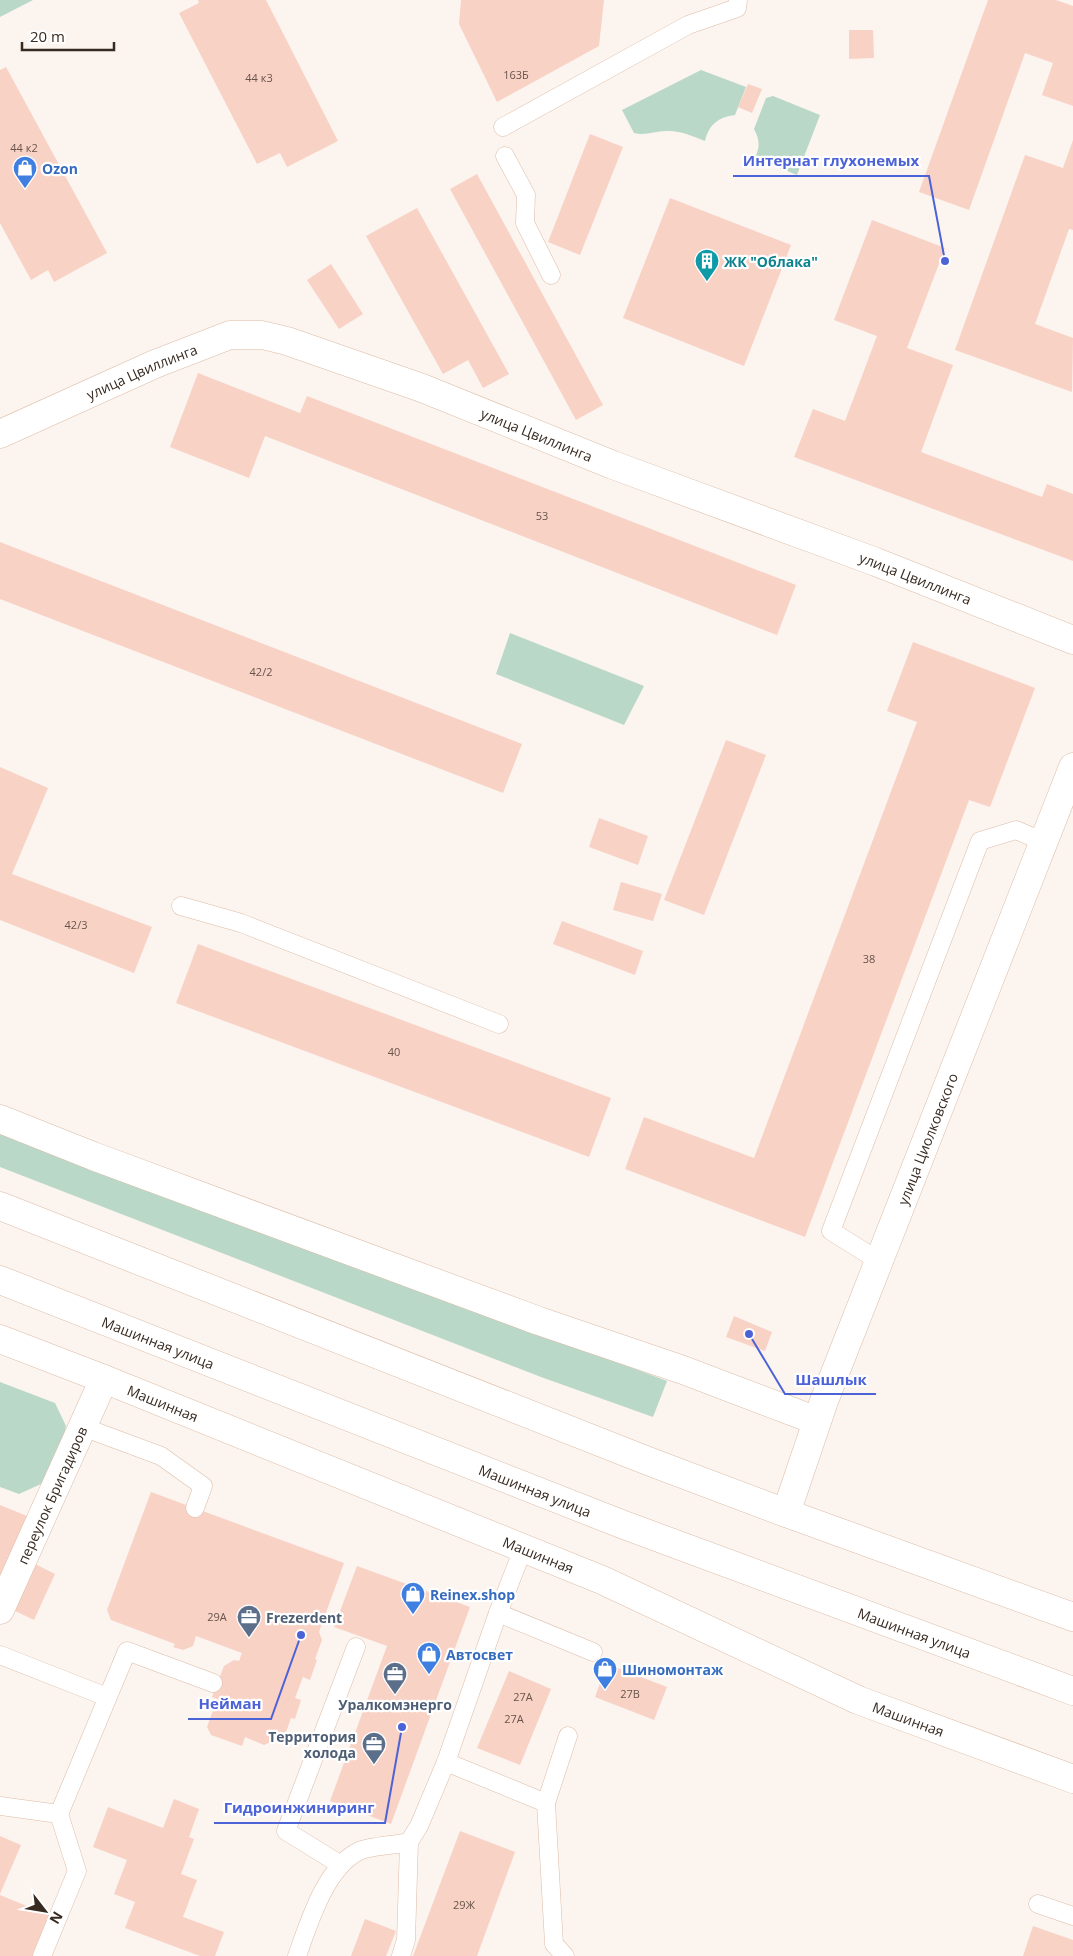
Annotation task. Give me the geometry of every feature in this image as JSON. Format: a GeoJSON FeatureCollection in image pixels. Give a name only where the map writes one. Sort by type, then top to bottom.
{"type":"FeatureCollection","features":[{"type":"Feature","properties":{"kind":"street","name":"улица Цвиллинга"},"geometry":{"type":"LineString","coordinates":[[0,434],[147,368],[230,335],[262,335],[287,341],[422,388],[613,465],[876,562],[1073,640]]}},
{"type":"Feature","properties":{"kind":"street","name":"улица Циолковского"},"geometry":{"type":"LineString","coordinates":[[786,1513],[817,1421],[1044,842],[1067,802],[1073,767]]}},
{"type":"Feature","properties":{"kind":"street"},"geometry":{"type":"LineString","coordinates":[[0,1119],[102,1160],[539,1321],[683,1370],[817,1421]]}},
{"type":"Feature","properties":{"kind":"street"},"geometry":{"type":"LineString","coordinates":[[0,1206],[786,1513],[1073,1617]]}},
{"type":"Feature","properties":{"kind":"street","name":"Машинная улица"},"geometry":{"type":"LineString","coordinates":[[0,1280],[624,1525],[1073,1692]]}},
{"type":"Feature","properties":{"kind":"street","name":"Машинная"},"geometry":{"type":"LineString","coordinates":[[0,1339],[104,1379],[602,1580],[858,1700],[1073,1779]]}},
{"type":"Feature","properties":{"kind":"street","name":"переулок Бригадиров"},"geometry":{"type":"LineString","coordinates":[[1,1605],[104,1379]]}},
{"type":"Feature","properties":{"kind":"lane"},"geometry":{"type":"LineString","coordinates":[[503,127],[688,25],[737,8],[738,0]]}},
{"type":"Feature","properties":{"kind":"lane"},"geometry":{"type":"LineString","coordinates":[[504,156],[526,194],[525,223],[551,275]]}},
{"type":"Feature","properties":{"kind":"lane"},"geometry":{"type":"LineString","coordinates":[[879,1261],[831,1231],[980,841],[1016,830],[1044,842]]}},
{"type":"Feature","properties":{"kind":"lane"},"geometry":{"type":"LineString","coordinates":[[181,906],[241,923],[500,1024]]}},
{"type":"Feature","properties":{"kind":"lane"},"geometry":{"type":"LineString","coordinates":[[83,1427],[161,1456],[204,1486],[195,1508]]}},
{"type":"Feature","properties":{"kind":"lane"},"geometry":{"type":"LineString","coordinates":[[401,1956],[406,1940],[409,1842],[419,1826],[446,1762],[498,1613],[523,1549]]}},
{"type":"Feature","properties":{"kind":"lane"},"geometry":{"type":"LineString","coordinates":[[498,1613],[594,1652]]}},
{"type":"Feature","properties":{"kind":"lane"},"geometry":{"type":"LineString","coordinates":[[341,1865],[286,1831],[356,1646]]}},
{"type":"Feature","properties":{"kind":"lane"},"geometry":{"type":"LineString","coordinates":[[42,1956],[77,1871],[59,1814],[127,1651],[213,1683]]}},
{"type":"Feature","properties":{"kind":"lane"},"geometry":{"type":"LineString","coordinates":[[0,1655],[107,1697]]}},
{"type":"Feature","properties":{"kind":"lane"},"geometry":{"type":"LineString","coordinates":[[565,1956],[554,1944],[546,1803],[568,1736]]}},
{"type":"Feature","properties":{"kind":"lane"},"geometry":{"type":"LineString","coordinates":[[446,1762],[546,1803]]}},
{"type":"Feature","properties":{"kind":"lane"},"geometry":{"type":"LineString","coordinates":[[0,1806],[59,1814]]}},
{"type":"Feature","properties":{"kind":"lane"},"geometry":{"type":"LineString","coordinates":[[297,1956],[318,1898],[341,1865],[360,1851],[409,1842]]}},
{"type":"Feature","properties":{"kind":"lane"},"geometry":{"type":"LineString","coordinates":[[1038,1904],[1073,1916]]}},
{"type":"Feature","properties":{"kind":"green space"},"geometry":{"type":"Polygon","coordinates":[[[0,0],[33,0],[0,17],[0,0]]]}},
{"type":"Feature","properties":{"kind":"green space"},"geometry":{"type":"Polygon","coordinates":[[[701,70],[746,87],[735,115],[716,122],[709,130],[705,141],[676,131],[634,133],[622,110],[701,70]]]}},
{"type":"Feature","properties":{"kind":"green space"},"geometry":{"type":"Polygon","coordinates":[[[773,96],[820,115],[797,175],[755,158],[759,144],[754,129],[766,98],[773,96]]]}},
{"type":"Feature","properties":{"kind":"green space"},"geometry":{"type":"Polygon","coordinates":[[[510,633],[644,686],[624,725],[496,674],[510,633]]]}},
{"type":"Feature","properties":{"kind":"green space"},"geometry":{"type":"Polygon","coordinates":[[[0,1129],[667,1381],[653,1417],[541,1377],[0,1167],[0,1129]]]}},
{"type":"Feature","properties":{"kind":"green space"},"geometry":{"type":"Polygon","coordinates":[[[0,1382],[55,1403],[66,1426],[60,1457],[41,1484],[19,1494],[0,1487],[0,1382]]]}},
{"type":"Feature","properties":{"kind":"building"},"geometry":{"type":"Polygon","coordinates":[[[198,0],[266,0],[338,141],[287,167],[280,153],[257,164],[179,13],[199,3],[198,0]]]}},
{"type":"Feature","properties":{"kind":"building"},"geometry":{"type":"Polygon","coordinates":[[[461,0],[604,0],[599,46],[497,102],[459,24],[461,0]]]}},
{"type":"Feature","properties":{"kind":"building"},"geometry":{"type":"Polygon","coordinates":[[[988,0],[1056,0],[1073,6],[1073,106],[1042,95],[1053,63],[1025,53],[969,210],[919,192],[988,0]]]}},
{"type":"Feature","properties":{"kind":"building"},"geometry":{"type":"Polygon","coordinates":[[[849,30],[873,30],[874,58],[849,59],[849,30]]]}},
{"type":"Feature","properties":{"kind":"building"},"geometry":{"type":"Polygon","coordinates":[[[6,67],[107,253],[54,282],[48,270],[31,280],[0,223],[0,70],[6,67]]]}},
{"type":"Feature","properties":{"kind":"building"},"geometry":{"type":"Polygon","coordinates":[[[748,84],[762,89],[752,113],[738,107],[748,84]]]}},
{"type":"Feature","properties":{"kind":"building"},"geometry":{"type":"Polygon","coordinates":[[[590,134],[623,147],[580,255],[548,242],[590,134]]]}},
{"type":"Feature","properties":{"kind":"building"},"geometry":{"type":"Polygon","coordinates":[[[1073,140],[1073,230],[1069,229],[1035,324],[1073,338],[1072,392],[955,350],[1025,155],[1063,168],[1073,140]]]}},
{"type":"Feature","properties":{"kind":"building"},"geometry":{"type":"Polygon","coordinates":[[[477,174],[603,405],[576,420],[450,189],[477,174]]]}},
{"type":"Feature","properties":{"kind":"building","name":"ЖК \"Облака\""},"geometry":{"type":"Polygon","coordinates":[[[670,198],[791,245],[744,366],[623,318],[670,198]]]}},
{"type":"Feature","properties":{"kind":"building"},"geometry":{"type":"Polygon","coordinates":[[[417,208],[509,374],[483,388],[468,360],[443,374],[366,236],[417,208]]]}},
{"type":"Feature","properties":{"kind":"building"},"geometry":{"type":"Polygon","coordinates":[[[872,220],[945,248],[907,348],[953,365],[921,452],[1042,497],[1047,484],[1073,494],[1073,561],[794,457],[813,409],[845,421],[877,336],[834,320],[872,220]]]}},
{"type":"Feature","properties":{"kind":"building"},"geometry":{"type":"Polygon","coordinates":[[[331,264],[363,314],[339,329],[307,280],[331,264]]]}},
{"type":"Feature","properties":{"kind":"building"},"geometry":{"type":"Polygon","coordinates":[[[198,373],[300,413],[307,396],[796,585],[777,635],[265,436],[249,478],[170,447],[198,373]]]}},
{"type":"Feature","properties":{"kind":"building"},"geometry":{"type":"Polygon","coordinates":[[[0,542],[522,744],[503,793],[0,599],[0,542]]]}},
{"type":"Feature","properties":{"kind":"building"},"geometry":{"type":"Polygon","coordinates":[[[913,642],[1035,688],[990,807],[969,800],[805,1237],[625,1169],[644,1117],[754,1158],[917,722],[887,711],[913,642]]]}},
{"type":"Feature","properties":{"kind":"building"},"geometry":{"type":"Polygon","coordinates":[[[726,740],[766,755],[704,915],[664,900],[726,740]]]}},
{"type":"Feature","properties":{"kind":"building"},"geometry":{"type":"Polygon","coordinates":[[[0,767],[48,788],[12,874],[152,927],[134,973],[0,920],[0,767]]]}},
{"type":"Feature","properties":{"kind":"building"},"geometry":{"type":"Polygon","coordinates":[[[599,818],[648,836],[638,865],[589,847],[599,818]]]}},
{"type":"Feature","properties":{"kind":"building"},"geometry":{"type":"Polygon","coordinates":[[[621,882],[662,894],[653,921],[613,910],[621,882]]]}},
{"type":"Feature","properties":{"kind":"building"},"geometry":{"type":"Polygon","coordinates":[[[562,921],[643,951],[635,975],[553,944],[562,921]]]}},
{"type":"Feature","properties":{"kind":"building"},"geometry":{"type":"Polygon","coordinates":[[[198,944],[611,1098],[589,1157],[176,1003],[198,944]]]}},
{"type":"Feature","properties":{"kind":"building"},"geometry":{"type":"Polygon","coordinates":[[[734,1316],[772,1332],[765,1351],[726,1337],[734,1316]]]}},
{"type":"Feature","properties":{"kind":"building"},"geometry":{"type":"Polygon","coordinates":[[[151,1492],[344,1563],[319,1632],[322,1640],[315,1659],[317,1660],[310,1680],[303,1677],[295,1698],[301,1700],[295,1719],[291,1718],[285,1735],[264,1745],[245,1737],[242,1746],[211,1735],[207,1727],[217,1699],[212,1697],[224,1666],[234,1660],[239,1661],[242,1653],[196,1636],[193,1646],[183,1650],[173,1647],[175,1644],[111,1620],[107,1610],[151,1492]]]}},
{"type":"Feature","properties":{"kind":"building"},"geometry":{"type":"Polygon","coordinates":[[[0,1505],[27,1516],[0,1580],[0,1505]]]}},
{"type":"Feature","properties":{"kind":"building"},"geometry":{"type":"Polygon","coordinates":[[[31,1562],[55,1574],[34,1620],[9,1608],[31,1562]]]}},
{"type":"Feature","properties":{"kind":"building"},"geometry":{"type":"Polygon","coordinates":[[[357,1566],[470,1607],[391,1824],[330,1801],[387,1646],[334,1627],[357,1566]]]}},
{"type":"Feature","properties":{"kind":"building"},"geometry":{"type":"Polygon","coordinates":[[[607,1664],[667,1687],[654,1720],[595,1697],[607,1664]]]}},
{"type":"Feature","properties":{"kind":"building"},"geometry":{"type":"Polygon","coordinates":[[[509,1671],[551,1689],[520,1765],[477,1748],[509,1671]]]}},
{"type":"Feature","properties":{"kind":"building"},"geometry":{"type":"Polygon","coordinates":[[[174,1799],[199,1809],[189,1837],[194,1839],[181,1874],[197,1880],[183,1917],[224,1932],[215,1956],[200,1956],[125,1928],[135,1902],[114,1894],[127,1860],[93,1847],[108,1807],[163,1828],[174,1799]]]}},
{"type":"Feature","properties":{"kind":"building"},"geometry":{"type":"Polygon","coordinates":[[[460,1831],[515,1852],[477,1956],[413,1956],[460,1831]]]}},
{"type":"Feature","properties":{"kind":"building"},"geometry":{"type":"Polygon","coordinates":[[[0,1836],[21,1845],[0,1894],[0,1836]]]}},
{"type":"Feature","properties":{"kind":"building"},"geometry":{"type":"Polygon","coordinates":[[[0,1895],[51,1916],[34,1956],[0,1956],[0,1895]]]}},
{"type":"Feature","properties":{"kind":"building"},"geometry":{"type":"Polygon","coordinates":[[[365,1919],[396,1931],[386,1956],[351,1956],[365,1919]]]}},
{"type":"Feature","properties":{"kind":"building"},"geometry":{"type":"Polygon","coordinates":[[[1033,1926],[1073,1940],[1073,1956],[1023,1956],[1033,1926]]]}},
{"type":"Feature","properties":{"kind":"place","name":"Ozon"},"geometry":{"type":"Point","coordinates":[25,189]}},
{"type":"Feature","properties":{"kind":"place","name":"Интернат глухонемых"},"geometry":{"type":"Point","coordinates":[945,261]}},
{"type":"Feature","properties":{"kind":"place","name":"ЖК \"Облака\""},"geometry":{"type":"Point","coordinates":[707,282]}},
{"type":"Feature","properties":{"kind":"place","name":"Шашлык"},"geometry":{"type":"Point","coordinates":[749,1334]}},
{"type":"Feature","properties":{"kind":"place","name":"Reinex.shop"},"geometry":{"type":"Point","coordinates":[413,1615]}},
{"type":"Feature","properties":{"kind":"place","name":"Нейман"},"geometry":{"type":"Point","coordinates":[301,1635]}},
{"type":"Feature","properties":{"kind":"place","name":"Frezerdent"},"geometry":{"type":"Point","coordinates":[249,1638]}},
{"type":"Feature","properties":{"kind":"place","name":"Автосвет"},"geometry":{"type":"Point","coordinates":[429,1675]}},
{"type":"Feature","properties":{"kind":"place","name":"Шиномонтаж"},"geometry":{"type":"Point","coordinates":[605,1690]}},
{"type":"Feature","properties":{"kind":"place","name":"Уралкомэнерго"},"geometry":{"type":"Point","coordinates":[395,1695]}},
{"type":"Feature","properties":{"kind":"place","name":"Гидроинжиниринг"},"geometry":{"type":"Point","coordinates":[402,1727]}},
{"type":"Feature","properties":{"kind":"place","name":"Территория холода"},"geometry":{"type":"Point","coordinates":[374,1765]}}]}
